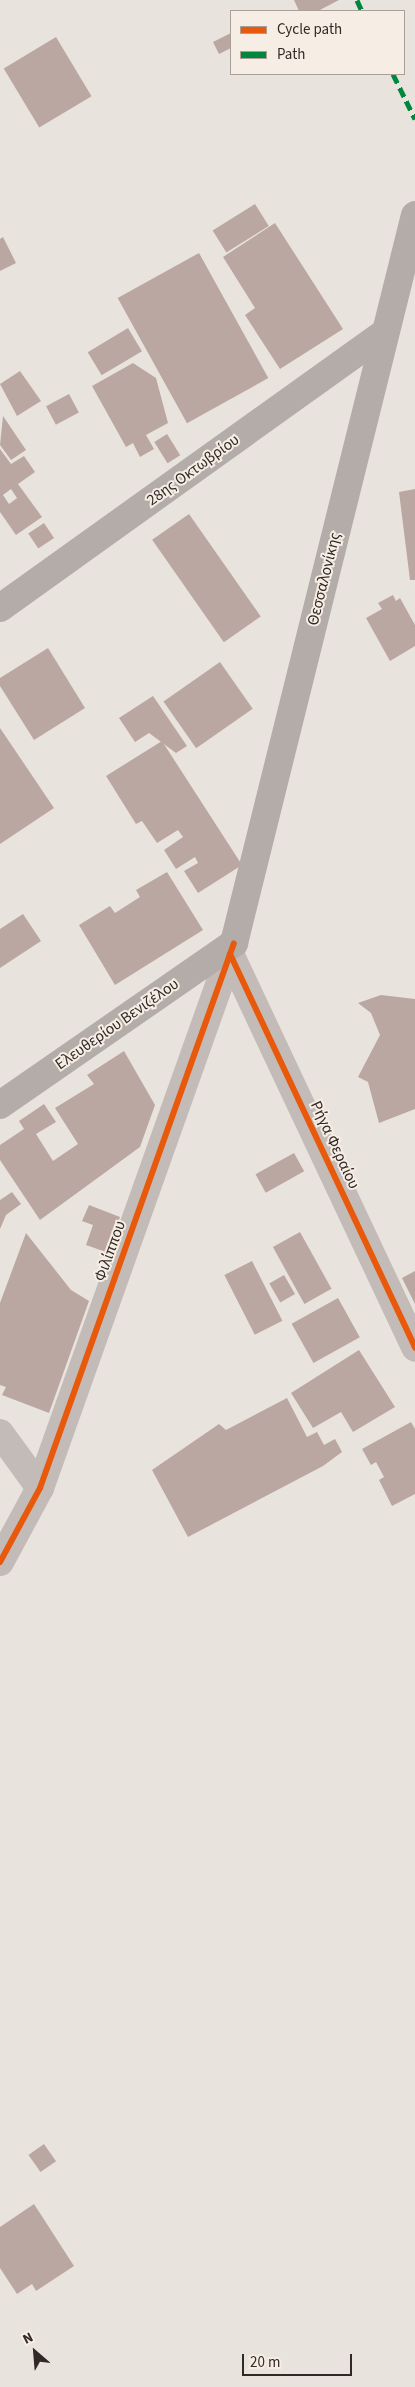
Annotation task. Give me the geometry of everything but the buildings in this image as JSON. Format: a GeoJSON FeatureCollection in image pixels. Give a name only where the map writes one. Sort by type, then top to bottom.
{"type":"FeatureCollection","features":[{"type":"Feature","properties":{"kind":"main road","name":"Θεσσαλονίκης"},"geometry":{"type":"LineString","coordinates":[[232,949],[415,215]]}},
{"type":"Feature","properties":{"kind":"main road","name":"28ης Οκτωβρίου"},"geometry":{"type":"LineString","coordinates":[[3,598],[385,332]]}},
{"type":"Feature","properties":{"kind":"main road","name":"Ελευθερίου Βενιζέλου"},"geometry":{"type":"LineString","coordinates":[[0,1105],[232,949]]}},
{"type":"Feature","properties":{"kind":"street","name":"Ρήγα Φεραίου"},"geometry":{"type":"LineString","coordinates":[[232,949],[415,1348]]}},
{"type":"Feature","properties":{"kind":"street","name":"Φιλίππου"},"geometry":{"type":"LineString","coordinates":[[0,1562],[40,1488],[232,949]]}},
{"type":"Feature","properties":{"kind":"street"},"geometry":{"type":"LineString","coordinates":[[0,1433],[40,1488]]}},
{"type":"Feature","properties":{"kind":"marked path"},"geometry":{"type":"LineString","coordinates":[[357,0],[362,10]]}},
{"type":"Feature","properties":{"kind":"marked path"},"geometry":{"type":"LineString","coordinates":[[393,75],[415,119]]}},
{"type":"Feature","properties":{"kind":"cycle path"},"geometry":{"type":"LineString","coordinates":[[0,1562],[40,1488],[234,943]]}},
{"type":"Feature","properties":{"kind":"cycle path"},"geometry":{"type":"LineString","coordinates":[[230,954],[415,1348]]}}]}
